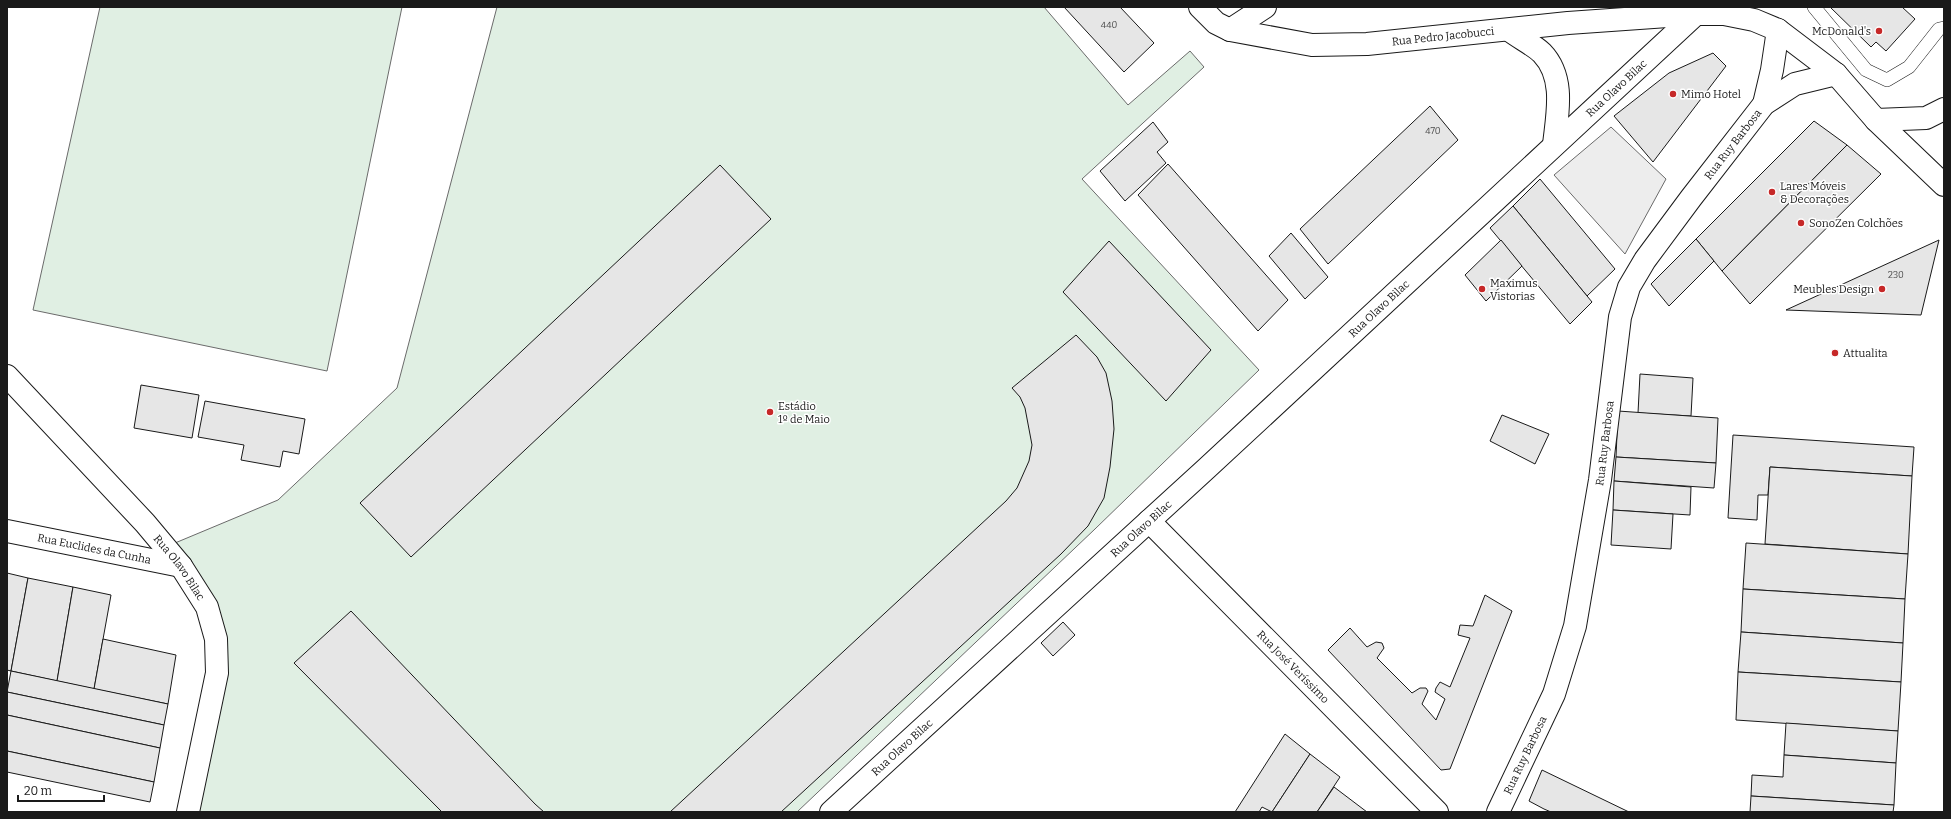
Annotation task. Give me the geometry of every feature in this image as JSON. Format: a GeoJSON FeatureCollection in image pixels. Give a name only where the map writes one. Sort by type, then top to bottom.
{"type":"FeatureCollection","features":[{"type":"Feature","properties":{"kind":"street","name":"Rua Pedro Jacobucci"},"geometry":{"type":"LineString","coordinates":[[1200,7],[1216,23],[1230,30],[1312,45],[1367,44],[1568,23],[1696,14]]}},
{"type":"Feature","properties":{"kind":"street"},"geometry":{"type":"LineString","coordinates":[[1230,30],[1265,7]]}},
{"type":"Feature","properties":{"kind":"street"},"geometry":{"type":"LineString","coordinates":[[1696,14],[1732,16],[1754,20],[1778,30],[1836,74],[1876,120],[1944,185]]}},
{"type":"Feature","properties":{"kind":"street","name":"Rua Olavo Bilac"},"geometry":{"type":"LineString","coordinates":[[831,812],[1149,521],[1696,14]]}},
{"type":"Feature","properties":{"kind":"street"},"geometry":{"type":"LineString","coordinates":[[1509,30],[1542,53],[1552,67],[1557,84],[1559,100],[1554,145]]}},
{"type":"Feature","properties":{"kind":"street","name":"Rua Ruy Barbosa"},"geometry":{"type":"LineString","coordinates":[[1764,104],[1772,70],[1778,30]]}},
{"type":"Feature","properties":{"kind":"street","name":"Rua Ruy Barbosa"},"geometry":{"type":"LineString","coordinates":[[1498,812],[1554,694],[1575,626],[1600,480],[1620,317],[1629,287],[1645,260],[1764,104],[1795,84],[1836,74]]}},
{"type":"Feature","properties":{"kind":"street"},"geometry":{"type":"LineString","coordinates":[[1876,120],[1926,118],[1944,109]]}},
{"type":"Feature","properties":{"kind":"street","name":"Rua Olavo Bilac"},"geometry":{"type":"LineString","coordinates":[[7,376],[145,523],[181,566],[207,607],[216,639],[217,673],[188,812]]}},
{"type":"Feature","properties":{"kind":"street","name":"Rua José Veríssimo"},"geometry":{"type":"LineString","coordinates":[[1149,521],[1437,812]]}},
{"type":"Feature","properties":{"kind":"street","name":"Rua Euclides da Cunha"},"geometry":{"type":"LineString","coordinates":[[7,531],[181,566]]}},
{"type":"Feature","properties":{"kind":"lane"},"geometry":{"type":"LineString","coordinates":[[1814,7],[1866,70],[1887,80],[1909,67],[1939,30],[1944,28]]}},
{"type":"Feature","properties":{"kind":"green space"},"geometry":{"type":"Polygon","coordinates":[[[100,7],[402,7],[327,371],[33,310],[100,7]]]}},
{"type":"Feature","properties":{"kind":"green space","name":"Estádio 1º de Maio"},"geometry":{"type":"Polygon","coordinates":[[[497,7],[1044,7],[1128,105],[1190,51],[1204,67],[1082,179],[1259,370],[1095,529],[797,812],[197,812],[226,648],[175,543],[278,500],[397,388],[497,7]]]}},
{"type":"Feature","properties":{"kind":"shaded area"},"geometry":{"type":"Polygon","coordinates":[[[1611,127],[1666,179],[1625,254],[1554,175],[1611,127]]]}},
{"type":"Feature","properties":{"kind":"building"},"geometry":{"type":"Polygon","coordinates":[[[1064,7],[1120,7],[1154,43],[1124,72],[1064,7]]]}},
{"type":"Feature","properties":{"kind":"building","name":"McDonald's"},"geometry":{"type":"Polygon","coordinates":[[[1830,7],[1902,7],[1915,19],[1886,51],[1876,42],[1871,47],[1830,7]]]}},
{"type":"Feature","properties":{"kind":"building","name":"Mimo Hotel"},"geometry":{"type":"Polygon","coordinates":[[[1713,53],[1726,66],[1653,162],[1614,116],[1669,73],[1713,53]]]}},
{"type":"Feature","properties":{"kind":"building"},"geometry":{"type":"Polygon","coordinates":[[[1430,106],[1458,140],[1328,264],[1300,229],[1430,106]]]}},
{"type":"Feature","properties":{"kind":"building","name":"Lares Móveis & Decorações"},"geometry":{"type":"Polygon","coordinates":[[[1814,121],[1847,145],[1722,271],[1696,239],[1814,121]]]}},
{"type":"Feature","properties":{"kind":"building"},"geometry":{"type":"Polygon","coordinates":[[[1153,122],[1168,142],[1157,152],[1166,163],[1125,201],[1100,171],[1153,122]]]}},
{"type":"Feature","properties":{"kind":"building","name":"SonoZen Colchões"},"geometry":{"type":"Polygon","coordinates":[[[1847,145],[1881,174],[1750,304],[1722,271],[1847,145]]]}},
{"type":"Feature","properties":{"kind":"building"},"geometry":{"type":"Polygon","coordinates":[[[1168,164],[1288,300],[1258,331],[1138,195],[1168,164]]]}},
{"type":"Feature","properties":{"kind":"building"},"geometry":{"type":"Polygon","coordinates":[[[720,165],[771,219],[411,557],[360,503],[720,165]]]}},
{"type":"Feature","properties":{"kind":"building"},"geometry":{"type":"Polygon","coordinates":[[[1540,179],[1615,269],[1587,296],[1513,206],[1540,179]]]}},
{"type":"Feature","properties":{"kind":"building"},"geometry":{"type":"Polygon","coordinates":[[[1513,206],[1592,302],[1570,324],[1490,228],[1513,206]]]}},
{"type":"Feature","properties":{"kind":"building"},"geometry":{"type":"Polygon","coordinates":[[[1291,233],[1328,277],[1305,299],[1269,256],[1291,233]]]}},
{"type":"Feature","properties":{"kind":"building"},"geometry":{"type":"Polygon","coordinates":[[[1696,239],[1714,261],[1669,306],[1651,284],[1696,239]]]}},
{"type":"Feature","properties":{"kind":"building"},"geometry":{"type":"Polygon","coordinates":[[[1501,240],[1522,266],[1486,301],[1465,275],[1501,240]]]}},
{"type":"Feature","properties":{"kind":"building"},"geometry":{"type":"Polygon","coordinates":[[[1939,240],[1921,315],[1786,310],[1939,240]]]}},
{"type":"Feature","properties":{"kind":"building"},"geometry":{"type":"Polygon","coordinates":[[[1109,241],[1211,350],[1166,401],[1063,292],[1109,241]]]}},
{"type":"Feature","properties":{"kind":"building"},"geometry":{"type":"Polygon","coordinates":[[[1076,335],[1097,357],[1106,373],[1112,401],[1114,429],[1110,467],[1104,498],[1088,526],[1061,554],[781,812],[670,812],[1006,501],[1017,488],[1029,461],[1032,445],[1025,408],[1020,397],[1012,388],[1076,335]]]}},
{"type":"Feature","properties":{"kind":"building"},"geometry":{"type":"Polygon","coordinates":[[[1640,374],[1693,378],[1691,416],[1638,413],[1640,374]]]}},
{"type":"Feature","properties":{"kind":"building"},"geometry":{"type":"Polygon","coordinates":[[[141,385],[199,395],[192,438],[134,428],[141,385]]]}},
{"type":"Feature","properties":{"kind":"building"},"geometry":{"type":"Polygon","coordinates":[[[205,401],[305,419],[299,454],[283,451],[280,467],[241,460],[244,445],[198,437],[205,401]]]}},
{"type":"Feature","properties":{"kind":"building"},"geometry":{"type":"Polygon","coordinates":[[[1618,411],[1718,418],[1716,463],[1616,457],[1618,411]]]}},
{"type":"Feature","properties":{"kind":"building"},"geometry":{"type":"Polygon","coordinates":[[[1502,415],[1549,434],[1535,464],[1490,441],[1502,415]]]}},
{"type":"Feature","properties":{"kind":"building"},"geometry":{"type":"Polygon","coordinates":[[[1733,435],[1914,447],[1912,476],[1770,467],[1768,495],[1758,495],[1757,520],[1728,518],[1733,435]]]}},
{"type":"Feature","properties":{"kind":"building"},"geometry":{"type":"Polygon","coordinates":[[[1616,457],[1716,463],[1714,488],[1614,481],[1616,457]]]}},
{"type":"Feature","properties":{"kind":"building"},"geometry":{"type":"Polygon","coordinates":[[[1770,467],[1912,476],[1908,554],[1765,544],[1770,467]]]}},
{"type":"Feature","properties":{"kind":"building"},"geometry":{"type":"Polygon","coordinates":[[[1614,481],[1691,487],[1690,515],[1613,510],[1614,481]]]}},
{"type":"Feature","properties":{"kind":"building"},"geometry":{"type":"Polygon","coordinates":[[[1613,510],[1673,514],[1671,549],[1611,545],[1613,510]]]}},
{"type":"Feature","properties":{"kind":"building"},"geometry":{"type":"Polygon","coordinates":[[[1746,543],[1908,554],[1905,599],[1743,589],[1746,543]]]}},
{"type":"Feature","properties":{"kind":"building"},"geometry":{"type":"Polygon","coordinates":[[[7,573],[28,578],[11,671],[7,670],[7,573]]]}},
{"type":"Feature","properties":{"kind":"building"},"geometry":{"type":"Polygon","coordinates":[[[28,578],[73,587],[57,681],[11,671],[28,578]]]}},
{"type":"Feature","properties":{"kind":"building"},"geometry":{"type":"Polygon","coordinates":[[[73,587],[111,595],[94,689],[57,681],[73,587]]]}},
{"type":"Feature","properties":{"kind":"building"},"geometry":{"type":"Polygon","coordinates":[[[1743,589],[1905,599],[1903,643],[1741,632],[1743,589]]]}},
{"type":"Feature","properties":{"kind":"building"},"geometry":{"type":"Polygon","coordinates":[[[1485,595],[1512,611],[1450,769],[1441,770],[1328,650],[1350,628],[1367,647],[1376,642],[1382,643],[1384,648],[1377,658],[1412,693],[1420,688],[1426,688],[1428,691],[1422,704],[1436,720],[1445,699],[1435,692],[1436,688],[1440,682],[1450,687],[1470,638],[1458,635],[1460,625],[1473,626],[1485,595]]]}},
{"type":"Feature","properties":{"kind":"building"},"geometry":{"type":"Polygon","coordinates":[[[351,611],[544,812],[442,812],[294,663],[351,611]]]}},
{"type":"Feature","properties":{"kind":"building"},"geometry":{"type":"Polygon","coordinates":[[[1063,622],[1075,635],[1053,656],[1041,643],[1063,622]]]}},
{"type":"Feature","properties":{"kind":"building"},"geometry":{"type":"Polygon","coordinates":[[[1741,632],[1903,643],[1901,682],[1738,672],[1741,632]]]}},
{"type":"Feature","properties":{"kind":"building"},"geometry":{"type":"Polygon","coordinates":[[[103,639],[176,655],[168,704],[94,689],[103,639]]]}},
{"type":"Feature","properties":{"kind":"building"},"geometry":{"type":"Polygon","coordinates":[[[11,671],[168,704],[164,725],[7,692],[11,671]]]}},
{"type":"Feature","properties":{"kind":"building"},"geometry":{"type":"Polygon","coordinates":[[[1738,672],[1901,682],[1898,731],[1736,720],[1738,672]]]}},
{"type":"Feature","properties":{"kind":"building"},"geometry":{"type":"Polygon","coordinates":[[[7,692],[164,725],[160,748],[7,715],[7,692]]]}},
{"type":"Feature","properties":{"kind":"building"},"geometry":{"type":"Polygon","coordinates":[[[7,715],[160,748],[154,782],[7,751],[7,715]]]}},
{"type":"Feature","properties":{"kind":"building"},"geometry":{"type":"Polygon","coordinates":[[[1786,723],[1898,731],[1896,763],[1784,755],[1786,723]]]}},
{"type":"Feature","properties":{"kind":"building"},"geometry":{"type":"Polygon","coordinates":[[[1285,734],[1310,754],[1272,812],[1262,807],[1259,812],[1235,812],[1285,734]]]}},
{"type":"Feature","properties":{"kind":"building"},"geometry":{"type":"Polygon","coordinates":[[[7,751],[154,782],[150,802],[7,772],[7,751]]]}},
{"type":"Feature","properties":{"kind":"building"},"geometry":{"type":"Polygon","coordinates":[[[1310,754],[1340,777],[1317,812],[1272,812],[1310,754]]]}},
{"type":"Feature","properties":{"kind":"building"},"geometry":{"type":"Polygon","coordinates":[[[1784,755],[1896,763],[1894,805],[1751,796],[1752,775],[1783,777],[1784,755]]]}},
{"type":"Feature","properties":{"kind":"building"},"geometry":{"type":"Polygon","coordinates":[[[1542,770],[1629,812],[1551,812],[1544,809],[1529,801],[1542,770]]]}},
{"type":"Feature","properties":{"kind":"building"},"geometry":{"type":"Polygon","coordinates":[[[1334,787],[1367,812],[1317,812],[1334,787]]]}},
{"type":"Feature","properties":{"kind":"building"},"geometry":{"type":"Polygon","coordinates":[[[1751,796],[1894,805],[1893,812],[1750,812],[1751,796]]]}},
{"type":"Feature","properties":{"kind":"place","name":"McDonald's"},"geometry":{"type":"Point","coordinates":[1879,31]}},
{"type":"Feature","properties":{"kind":"place","name":"Mimo Hotel"},"geometry":{"type":"Point","coordinates":[1673,94]}},
{"type":"Feature","properties":{"kind":"place","name":"Lares Móveis & Decorações"},"geometry":{"type":"Point","coordinates":[1772,192]}},
{"type":"Feature","properties":{"kind":"place","name":"SonoZen Colchões"},"geometry":{"type":"Point","coordinates":[1801,223]}},
{"type":"Feature","properties":{"kind":"place","name":"Maximus Vistorias"},"geometry":{"type":"Point","coordinates":[1482,289]}},
{"type":"Feature","properties":{"kind":"place","name":"Meubles Design"},"geometry":{"type":"Point","coordinates":[1882,289]}},
{"type":"Feature","properties":{"kind":"place","name":"Attualita"},"geometry":{"type":"Point","coordinates":[1835,353]}},
{"type":"Feature","properties":{"kind":"place","name":"Estádio 1º de Maio"},"geometry":{"type":"Point","coordinates":[770,412]}}]}
